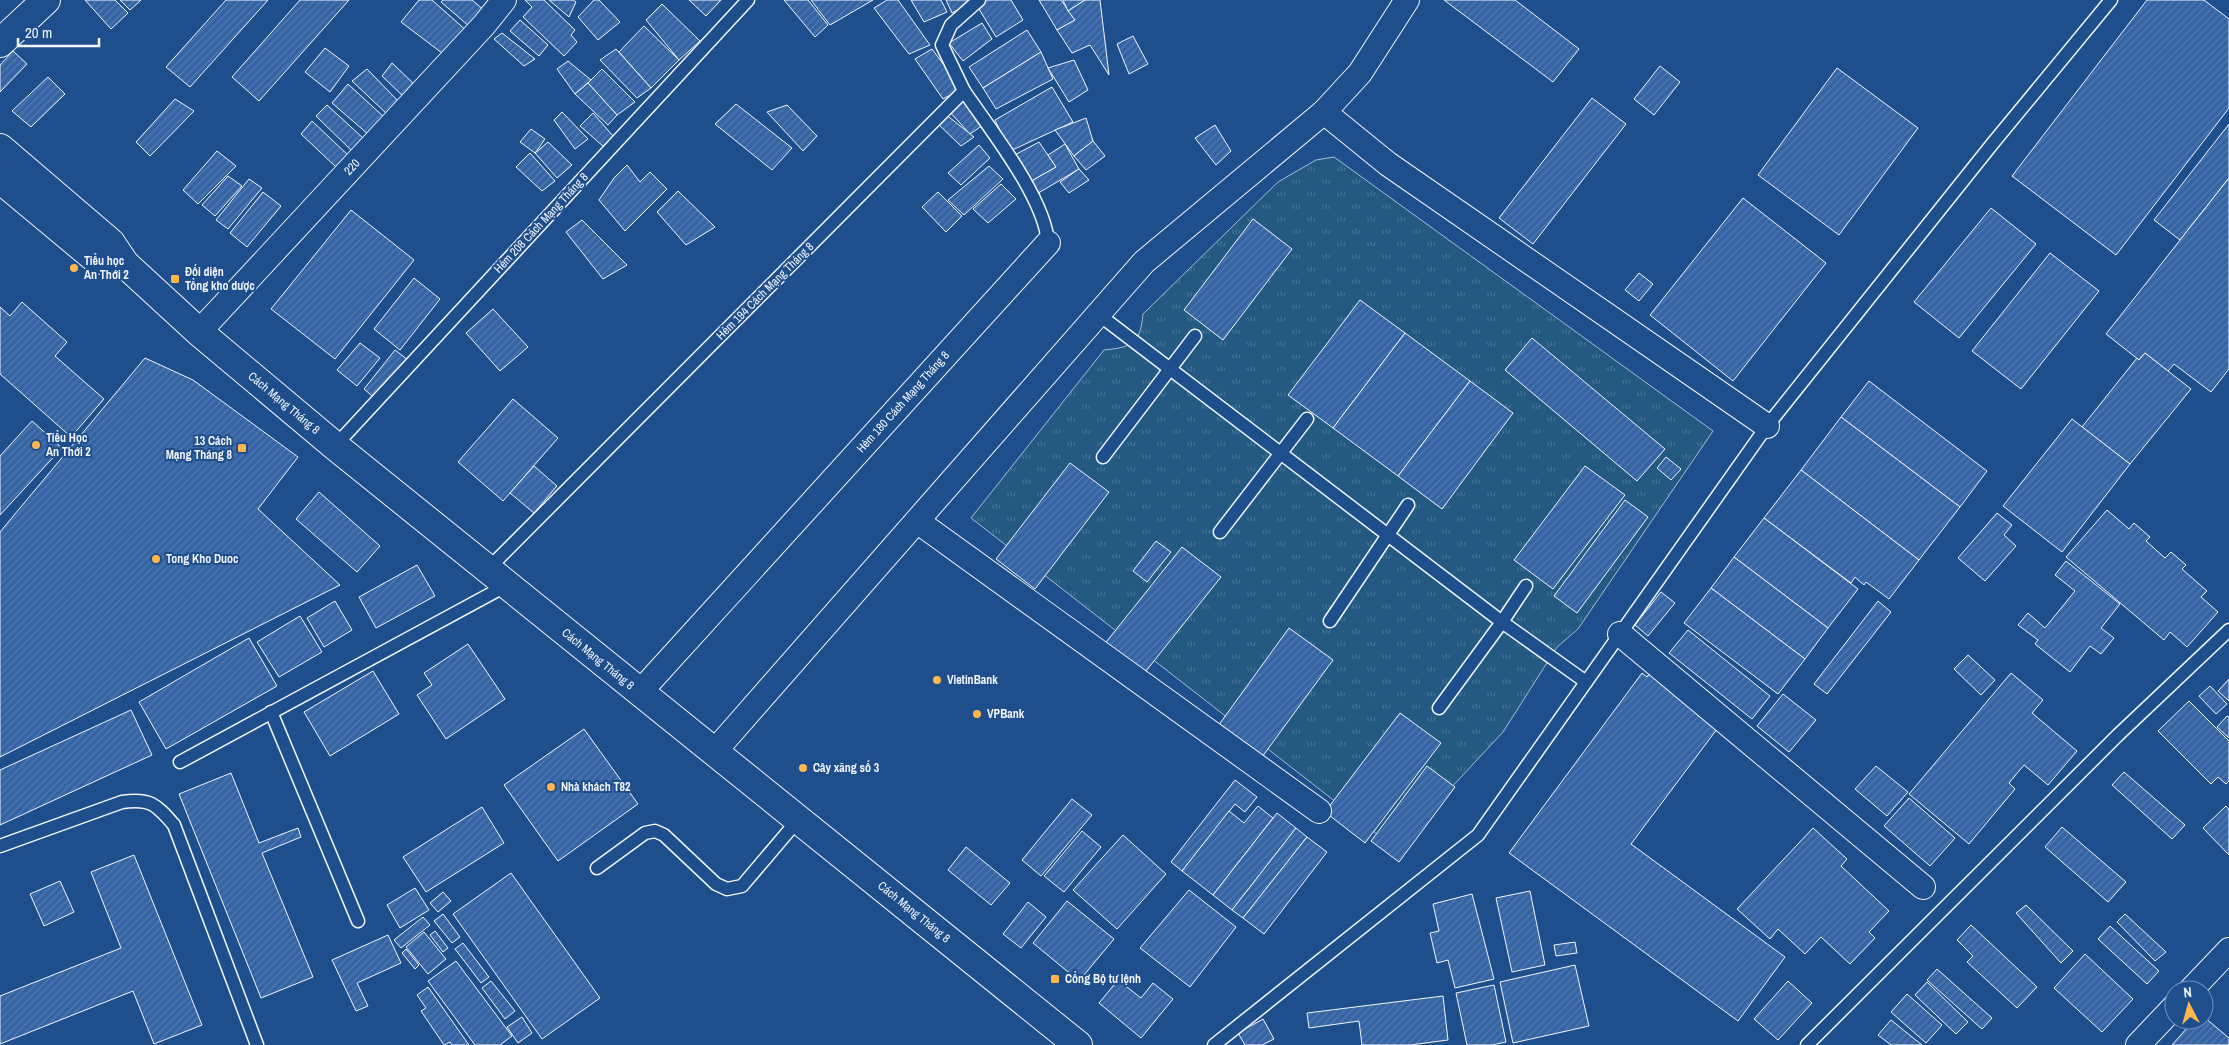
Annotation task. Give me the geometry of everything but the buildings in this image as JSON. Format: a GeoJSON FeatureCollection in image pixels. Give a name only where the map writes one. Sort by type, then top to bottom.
{"type":"FeatureCollection","features":[{"type":"Feature","properties":{"kind":"main road"},"geometry":{"type":"LineString","coordinates":[[0,43],[46,0]]}},
{"type":"Feature","properties":{"kind":"main road","name":"Cách Mạng Tháng 8"},"geometry":{"type":"LineString","coordinates":[[0,148],[111,243],[125,264],[199,332],[335,446],[1078,1045]]}},
{"type":"Feature","properties":{"kind":"main road"},"geometry":{"type":"LineString","coordinates":[[0,179],[96,259],[125,264]]}},
{"type":"Feature","properties":{"kind":"street","name":"220"},"geometry":{"type":"LineString","coordinates":[[199,332],[477,32],[504,0]]}},
{"type":"Feature","properties":{"kind":"street"},"geometry":{"type":"LineString","coordinates":[[714,752],[1144,262],[1324,112],[1360,74],[1407,0]]}},
{"type":"Feature","properties":{"kind":"street"},"geometry":{"type":"LineString","coordinates":[[1324,112],[1388,164],[1767,426]]}},
{"type":"Feature","properties":{"kind":"street","name":"Hẻm 180 Cách Mạng Tháng 8"},"geometry":{"type":"LineString","coordinates":[[640,692],[1048,243]]}},
{"type":"Feature","properties":{"kind":"street"},"geometry":{"type":"LineString","coordinates":[[917,521],[1319,811]]}},
{"type":"Feature","properties":{"kind":"street"},"geometry":{"type":"LineString","coordinates":[[1620,634],[1923,887]]}},
{"type":"Feature","properties":{"kind":"street"},"geometry":{"type":"LineString","coordinates":[[2200,980],[2229,950]]}},
{"type":"Feature","properties":{"kind":"street"},"geometry":{"type":"LineString","coordinates":[[2138,1045],[2164,1018]]}},
{"type":"Feature","properties":{"kind":"lane","name":"Hẻm 208 Cách Mạng Tháng 8"},"geometry":{"type":"LineString","coordinates":[[335,446],[748,0]]}},
{"type":"Feature","properties":{"kind":"lane"},"geometry":{"type":"LineString","coordinates":[[964,91],[942,45],[951,25],[979,0]]}},
{"type":"Feature","properties":{"kind":"lane"},"geometry":{"type":"LineString","coordinates":[[1214,1045],[1478,835],[1767,426],[1993,143],[2112,0]]}},
{"type":"Feature","properties":{"kind":"lane","name":"Hẻm 180 Cách Mạng Tháng 8"},"geometry":{"type":"LineString","coordinates":[[964,91],[1030,191],[1045,225],[1048,243]]}},
{"type":"Feature","properties":{"kind":"lane","name":"Hẻm 194 Cách Mạng Tháng 8"},"geometry":{"type":"LineString","coordinates":[[180,762],[271,712],[498,577],[964,91]]}},
{"type":"Feature","properties":{"kind":"lane"},"geometry":{"type":"LineString","coordinates":[[1098,314],[1502,622],[1586,682]]}},
{"type":"Feature","properties":{"kind":"lane"},"geometry":{"type":"LineString","coordinates":[[1104,457],[1195,336]]}},
{"type":"Feature","properties":{"kind":"lane"},"geometry":{"type":"LineString","coordinates":[[1220,532],[1307,418]]}},
{"type":"Feature","properties":{"kind":"lane"},"geometry":{"type":"LineString","coordinates":[[1330,621],[1408,505]]}},
{"type":"Feature","properties":{"kind":"lane"},"geometry":{"type":"LineString","coordinates":[[1439,708],[1526,586]]}},
{"type":"Feature","properties":{"kind":"lane"},"geometry":{"type":"LineString","coordinates":[[1807,1045],[2118,735],[2229,630]]}},
{"type":"Feature","properties":{"kind":"lane"},"geometry":{"type":"LineString","coordinates":[[271,712],[358,922]]}},
{"type":"Feature","properties":{"kind":"lane"},"geometry":{"type":"LineString","coordinates":[[0,846],[122,802],[140,799],[157,805],[174,825],[257,1045]]}},
{"type":"Feature","properties":{"kind":"lane"},"geometry":{"type":"LineString","coordinates":[[597,868],[645,833],[655,832],[664,835],[716,884],[728,889],[742,886],[798,820]]}},
{"type":"Feature","properties":{"kind":"green space"},"geometry":{"type":"Polygon","coordinates":[[[1334,157],[1713,431],[1578,629],[1557,647],[1503,732],[1395,848],[971,518],[1104,350],[1122,347],[1133,342],[1140,332],[1143,314],[1278,182],[1316,160],[1334,157]]]}},
{"type":"Feature","properties":{"kind":"place","name":"Tiểu học An Thới 2"},"geometry":{"type":"Point","coordinates":[74,268]}},
{"type":"Feature","properties":{"kind":"place","name":"Đối diện Tổng kho dược"},"geometry":{"type":"Point","coordinates":[175,279]}},
{"type":"Feature","properties":{"kind":"place","name":"Tiểu Học An Thới 2"},"geometry":{"type":"Point","coordinates":[36,445]}},
{"type":"Feature","properties":{"kind":"place","name":"13 Cách Mạng Tháng 8"},"geometry":{"type":"Point","coordinates":[242,448]}},
{"type":"Feature","properties":{"kind":"place","name":"Tong Kho Duoc"},"geometry":{"type":"Point","coordinates":[156,559]}},
{"type":"Feature","properties":{"kind":"place","name":"VietinBank"},"geometry":{"type":"Point","coordinates":[937,680]}},
{"type":"Feature","properties":{"kind":"place","name":"VPBank"},"geometry":{"type":"Point","coordinates":[977,714]}},
{"type":"Feature","properties":{"kind":"place","name":"Cây xăng số 3"},"geometry":{"type":"Point","coordinates":[803,768]}},
{"type":"Feature","properties":{"kind":"place","name":"Nhà khách T82"},"geometry":{"type":"Point","coordinates":[551,787]}},
{"type":"Feature","properties":{"kind":"place","name":"Cổng Bộ tư lệnh"},"geometry":{"type":"Point","coordinates":[1055,979]}}]}
